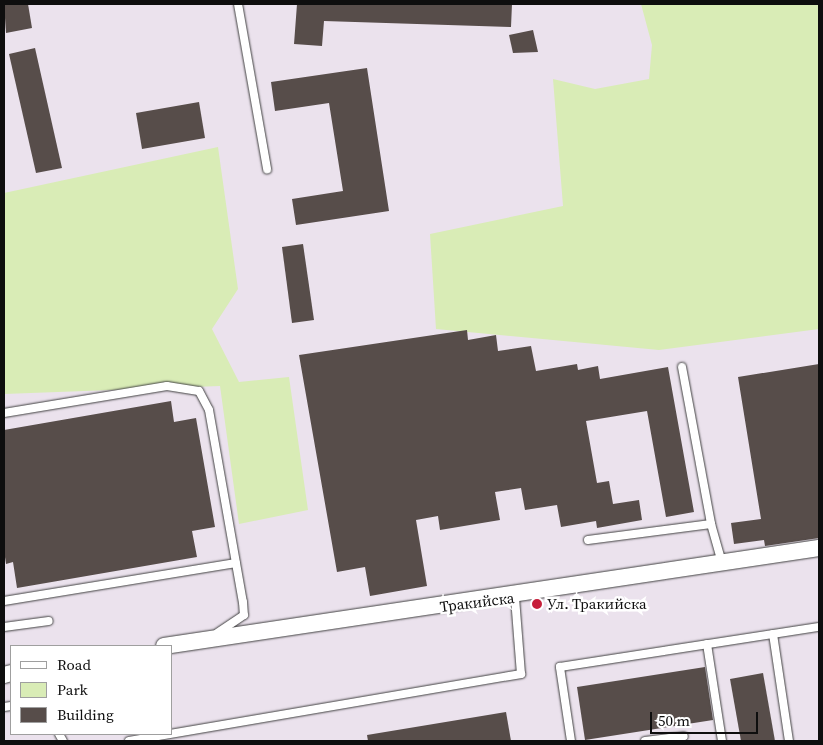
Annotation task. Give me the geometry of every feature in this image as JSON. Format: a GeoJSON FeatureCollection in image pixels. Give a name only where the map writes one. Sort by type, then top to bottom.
{"type":"FeatureCollection","features":[{"type":"Feature","properties":{"kind":"street","name":"Тракийска"},"geometry":{"type":"LineString","coordinates":[[170,645],[515,597],[819,548]]}},
{"type":"Feature","properties":{"kind":"lane"},"geometry":{"type":"LineString","coordinates":[[238,4],[267,169]]}},
{"type":"Feature","properties":{"kind":"lane"},"geometry":{"type":"LineString","coordinates":[[682,367],[711,524],[722,563]]}},
{"type":"Feature","properties":{"kind":"lane"},"geometry":{"type":"LineString","coordinates":[[4,412],[167,386],[199,391],[210,410],[244,615],[204,639]]}},
{"type":"Feature","properties":{"kind":"lane"},"geometry":{"type":"LineString","coordinates":[[588,540],[711,524]]}},
{"type":"Feature","properties":{"kind":"lane"},"geometry":{"type":"LineString","coordinates":[[4,601],[236,563]]}},
{"type":"Feature","properties":{"kind":"lane"},"geometry":{"type":"LineString","coordinates":[[172,734],[521,674],[515,597]]}},
{"type":"Feature","properties":{"kind":"lane"},"geometry":{"type":"LineString","coordinates":[[4,628],[49,621]]}},
{"type":"Feature","properties":{"kind":"lane"},"geometry":{"type":"LineString","coordinates":[[571,741],[560,667],[819,627]]}},
{"type":"Feature","properties":{"kind":"lane"},"geometry":{"type":"LineString","coordinates":[[774,634],[789,741]]}},
{"type":"Feature","properties":{"kind":"lane"},"geometry":{"type":"LineString","coordinates":[[708,644],[722,741]]}},
{"type":"Feature","properties":{"kind":"lane"},"geometry":{"type":"LineString","coordinates":[[129,741],[164,735]]}},
{"type":"Feature","properties":{"kind":"lane"},"geometry":{"type":"LineString","coordinates":[[645,741],[684,736]]}},
{"type":"Feature","properties":{"kind":"shaded area"},"geometry":{"type":"Polygon","coordinates":[[[4,4],[819,4],[819,741],[4,741],[4,4]]]}},
{"type":"Feature","properties":{"kind":"green space"},"geometry":{"type":"Polygon","coordinates":[[[641,4],[819,4],[819,329],[659,350],[436,329],[430,234],[563,206],[553,79],[595,89],[649,79],[652,45],[641,4]]]}},
{"type":"Feature","properties":{"kind":"green space"},"geometry":{"type":"Polygon","coordinates":[[[218,147],[238,289],[212,329],[239,382],[289,377],[308,510],[239,524],[220,386],[4,394],[4,193],[218,147]]]}},
{"type":"Feature","properties":{"kind":"building"},"geometry":{"type":"Polygon","coordinates":[[[4,4],[28,4],[32,28],[6,33],[4,4]]]}},
{"type":"Feature","properties":{"kind":"building"},"geometry":{"type":"Polygon","coordinates":[[[297,4],[512,4],[511,27],[324,21],[322,46],[294,44],[297,4]]]}},
{"type":"Feature","properties":{"kind":"building"},"geometry":{"type":"Polygon","coordinates":[[[533,30],[538,52],[513,53],[509,35],[533,30]]]}},
{"type":"Feature","properties":{"kind":"building"},"geometry":{"type":"Polygon","coordinates":[[[35,48],[62,168],[36,173],[9,54],[35,48]]]}},
{"type":"Feature","properties":{"kind":"building"},"geometry":{"type":"Polygon","coordinates":[[[367,68],[389,211],[296,225],[292,199],[343,191],[329,103],[275,111],[271,82],[367,68]]]}},
{"type":"Feature","properties":{"kind":"building"},"geometry":{"type":"Polygon","coordinates":[[[199,102],[205,138],[142,149],[136,113],[199,102]]]}},
{"type":"Feature","properties":{"kind":"building"},"geometry":{"type":"Polygon","coordinates":[[[303,244],[314,320],[292,323],[282,247],[303,244]]]}},
{"type":"Feature","properties":{"kind":"building"},"geometry":{"type":"Polygon","coordinates":[[[467,330],[468,340],[496,335],[498,351],[531,346],[536,371],[577,364],[578,370],[598,366],[600,379],[668,367],[694,512],[666,517],[647,411],[586,421],[597,483],[609,481],[613,504],[639,500],[642,520],[597,528],[596,521],[561,527],[557,505],[525,510],[521,488],[495,492],[500,520],[440,530],[438,516],[416,520],[427,586],[370,596],[365,567],[337,572],[299,355],[467,330]]]}},
{"type":"Feature","properties":{"kind":"building"},"geometry":{"type":"Polygon","coordinates":[[[819,364],[819,538],[765,546],[764,540],[734,544],[731,523],[761,519],[738,377],[819,364]]]}},
{"type":"Feature","properties":{"kind":"building"},"geometry":{"type":"Polygon","coordinates":[[[171,401],[174,422],[196,418],[215,527],[192,531],[197,557],[17,588],[13,562],[6,564],[4,550],[4,430],[171,401]]]}},
{"type":"Feature","properties":{"kind":"building"},"geometry":{"type":"Polygon","coordinates":[[[705,667],[713,720],[585,740],[577,687],[705,667]]]}},
{"type":"Feature","properties":{"kind":"building"},"geometry":{"type":"Polygon","coordinates":[[[763,673],[775,741],[741,741],[730,679],[763,673]]]}},
{"type":"Feature","properties":{"kind":"building"},"geometry":{"type":"Polygon","coordinates":[[[506,712],[511,741],[368,741],[367,735],[506,712]]]}},
{"type":"Feature","properties":{"kind":"place","name":"Ул. Тракийска"},"geometry":{"type":"Point","coordinates":[537,604]}}]}
